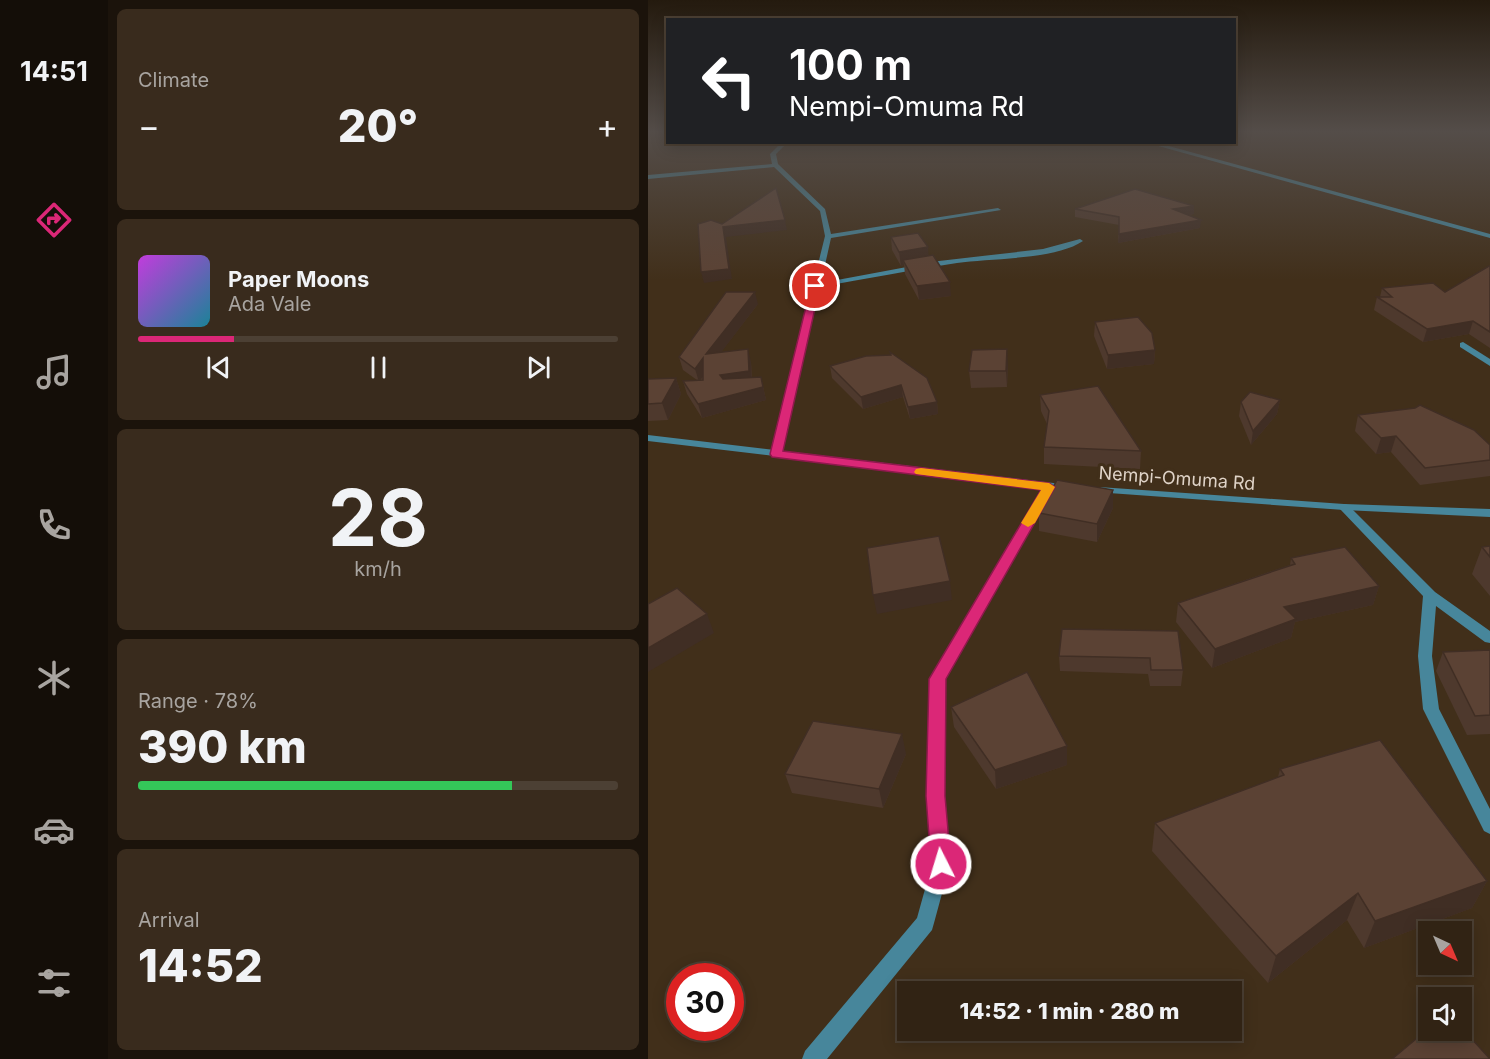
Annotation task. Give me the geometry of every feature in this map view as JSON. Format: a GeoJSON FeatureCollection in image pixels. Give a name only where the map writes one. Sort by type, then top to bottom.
{"type":"FeatureCollection","features":[{"type":"Feature","properties":{"kind":"street"},"geometry":{"type":"LineString","coordinates":[[776,454],[828,236],[823,210],[793,180]]}},
{"type":"Feature","properties":{"kind":"street"},"geometry":{"type":"LineString","coordinates":[[1287,180],[1490,236]]}},
{"type":"Feature","properties":{"kind":"street"},"geometry":{"type":"LineString","coordinates":[[828,236],[998,210]]}},
{"type":"Feature","properties":{"kind":"street"},"geometry":{"type":"LineString","coordinates":[[815,286],[981,258],[1038,254],[1061,249],[1080,241]]}},
{"type":"Feature","properties":{"kind":"street"},"geometry":{"type":"LineString","coordinates":[[1463,345],[1490,363]]}},
{"type":"Feature","properties":{"kind":"street","name":"Nempi-Omuma Rd"},"geometry":{"type":"LineString","coordinates":[[648,438],[1049,487],[1344,507],[1490,513]]}},
{"type":"Feature","properties":{"kind":"street"},"geometry":{"type":"LineString","coordinates":[[813,1059],[925,923],[941,864],[936,796],[938,679],[1049,487]]}},
{"type":"Feature","properties":{"kind":"street"},"geometry":{"type":"LineString","coordinates":[[1344,507],[1430,595],[1490,638]]}},
{"type":"Feature","properties":{"kind":"street"},"geometry":{"type":"LineString","coordinates":[[1430,595],[1425,656],[1431,709],[1490,826]]}},
{"type":"Feature","properties":{"kind":"building"},"geometry":{"type":"Polygon","coordinates":[[[776,188],[785,220],[723,227],[729,269],[701,272],[698,224],[711,220],[722,224],[776,188]]]}},
{"type":"Feature","properties":{"kind":"building"},"geometry":{"type":"Polygon","coordinates":[[[1135,189],[1194,206],[1173,209],[1201,220],[1119,234],[1119,217],[1075,209],[1135,189]]]}},
{"type":"Feature","properties":{"kind":"building"},"geometry":{"type":"Polygon","coordinates":[[[918,233],[928,247],[899,252],[891,237],[918,233]]]}},
{"type":"Feature","properties":{"kind":"building"},"geometry":{"type":"Polygon","coordinates":[[[933,255],[950,282],[917,286],[903,260],[933,255]]]}},
{"type":"Feature","properties":{"kind":"building"},"geometry":{"type":"Polygon","coordinates":[[[1489,266],[1490,332],[1473,321],[1427,329],[1377,297],[1392,297],[1382,288],[1433,283],[1445,292],[1489,266]]]}},
{"type":"Feature","properties":{"kind":"building"},"geometry":{"type":"Polygon","coordinates":[[[726,292],[755,292],[706,354],[748,349],[749,371],[720,375],[723,379],[761,377],[763,387],[698,404],[683,381],[703,380],[703,358],[695,369],[679,357],[726,292]]]}},
{"type":"Feature","properties":{"kind":"building"},"geometry":{"type":"Polygon","coordinates":[[[1138,317],[1152,333],[1155,350],[1108,355],[1095,322],[1138,317]]]}},
{"type":"Feature","properties":{"kind":"building"},"geometry":{"type":"Polygon","coordinates":[[[1007,349],[1006,371],[969,371],[972,350],[1007,349]]]}},
{"type":"Feature","properties":{"kind":"building"},"geometry":{"type":"Polygon","coordinates":[[[890,352],[927,378],[937,402],[908,407],[901,385],[861,397],[830,366],[866,356],[891,355],[890,352]]]}},
{"type":"Feature","properties":{"kind":"building"},"geometry":{"type":"Polygon","coordinates":[[[676,378],[662,403],[648,404],[648,379],[676,378]]]}},
{"type":"Feature","properties":{"kind":"building"},"geometry":{"type":"Polygon","coordinates":[[[1098,386],[1141,451],[1044,447],[1049,411],[1040,395],[1098,386]]]}},
{"type":"Feature","properties":{"kind":"building"},"geometry":{"type":"Polygon","coordinates":[[[1250,392],[1280,400],[1253,431],[1241,402],[1250,392]]]}},
{"type":"Feature","properties":{"kind":"building"},"geometry":{"type":"Polygon","coordinates":[[[1420,405],[1474,430],[1490,445],[1490,460],[1425,468],[1396,436],[1381,438],[1358,415],[1415,408],[1420,405]]]}},
{"type":"Feature","properties":{"kind":"building"},"geometry":{"type":"Polygon","coordinates":[[[1057,480],[1113,490],[1097,524],[1039,513],[1057,480]]]}},
{"type":"Feature","properties":{"kind":"building"},"geometry":{"type":"Polygon","coordinates":[[[939,536],[950,581],[873,595],[867,548],[939,536]]]}},
{"type":"Feature","properties":{"kind":"building"},"geometry":{"type":"Polygon","coordinates":[[[1490,546],[1490,557],[1482,547],[1490,546]]]}},
{"type":"Feature","properties":{"kind":"building"},"geometry":{"type":"Polygon","coordinates":[[[1345,547],[1379,586],[1284,607],[1296,619],[1215,649],[1178,603],[1295,564],[1291,558],[1345,547]]]}},
{"type":"Feature","properties":{"kind":"building"},"geometry":{"type":"Polygon","coordinates":[[[677,588],[707,614],[648,648],[648,604],[677,588]]]}},
{"type":"Feature","properties":{"kind":"building"},"geometry":{"type":"Polygon","coordinates":[[[1062,629],[1178,631],[1183,670],[1151,670],[1150,658],[1059,656],[1062,629]]]}},
{"type":"Feature","properties":{"kind":"building"},"geometry":{"type":"Polygon","coordinates":[[[1490,650],[1490,715],[1475,716],[1443,652],[1490,650]]]}},
{"type":"Feature","properties":{"kind":"building"},"geometry":{"type":"Polygon","coordinates":[[[1027,672],[1067,746],[995,770],[951,707],[1027,672]]]}},
{"type":"Feature","properties":{"kind":"building"},"geometry":{"type":"Polygon","coordinates":[[[813,721],[902,734],[879,789],[785,774],[813,721]]]}},
{"type":"Feature","properties":{"kind":"building"},"geometry":{"type":"Polygon","coordinates":[[[1380,740],[1487,881],[1375,921],[1358,893],[1276,956],[1155,823],[1284,775],[1280,769],[1380,740]]]}},
{"type":"Feature","properties":{"kind":"building"},"geometry":{"type":"Polygon","coordinates":[[[1418,1037],[1418,1041],[1472,1041],[1472,1039],[1490,1059],[1392,1059],[1418,1037]]]}},
{"type":"Feature","properties":{"kind":"slow traffic"},"geometry":{"type":"LineString","coordinates":[[921,472],[1049,487],[1028,523]]}},
{"type":"Feature","properties":{"kind":"route"},"geometry":{"type":"LineString","coordinates":[[815,286],[776,454],[1049,487],[938,679],[936,796],[941,864]]}}]}
